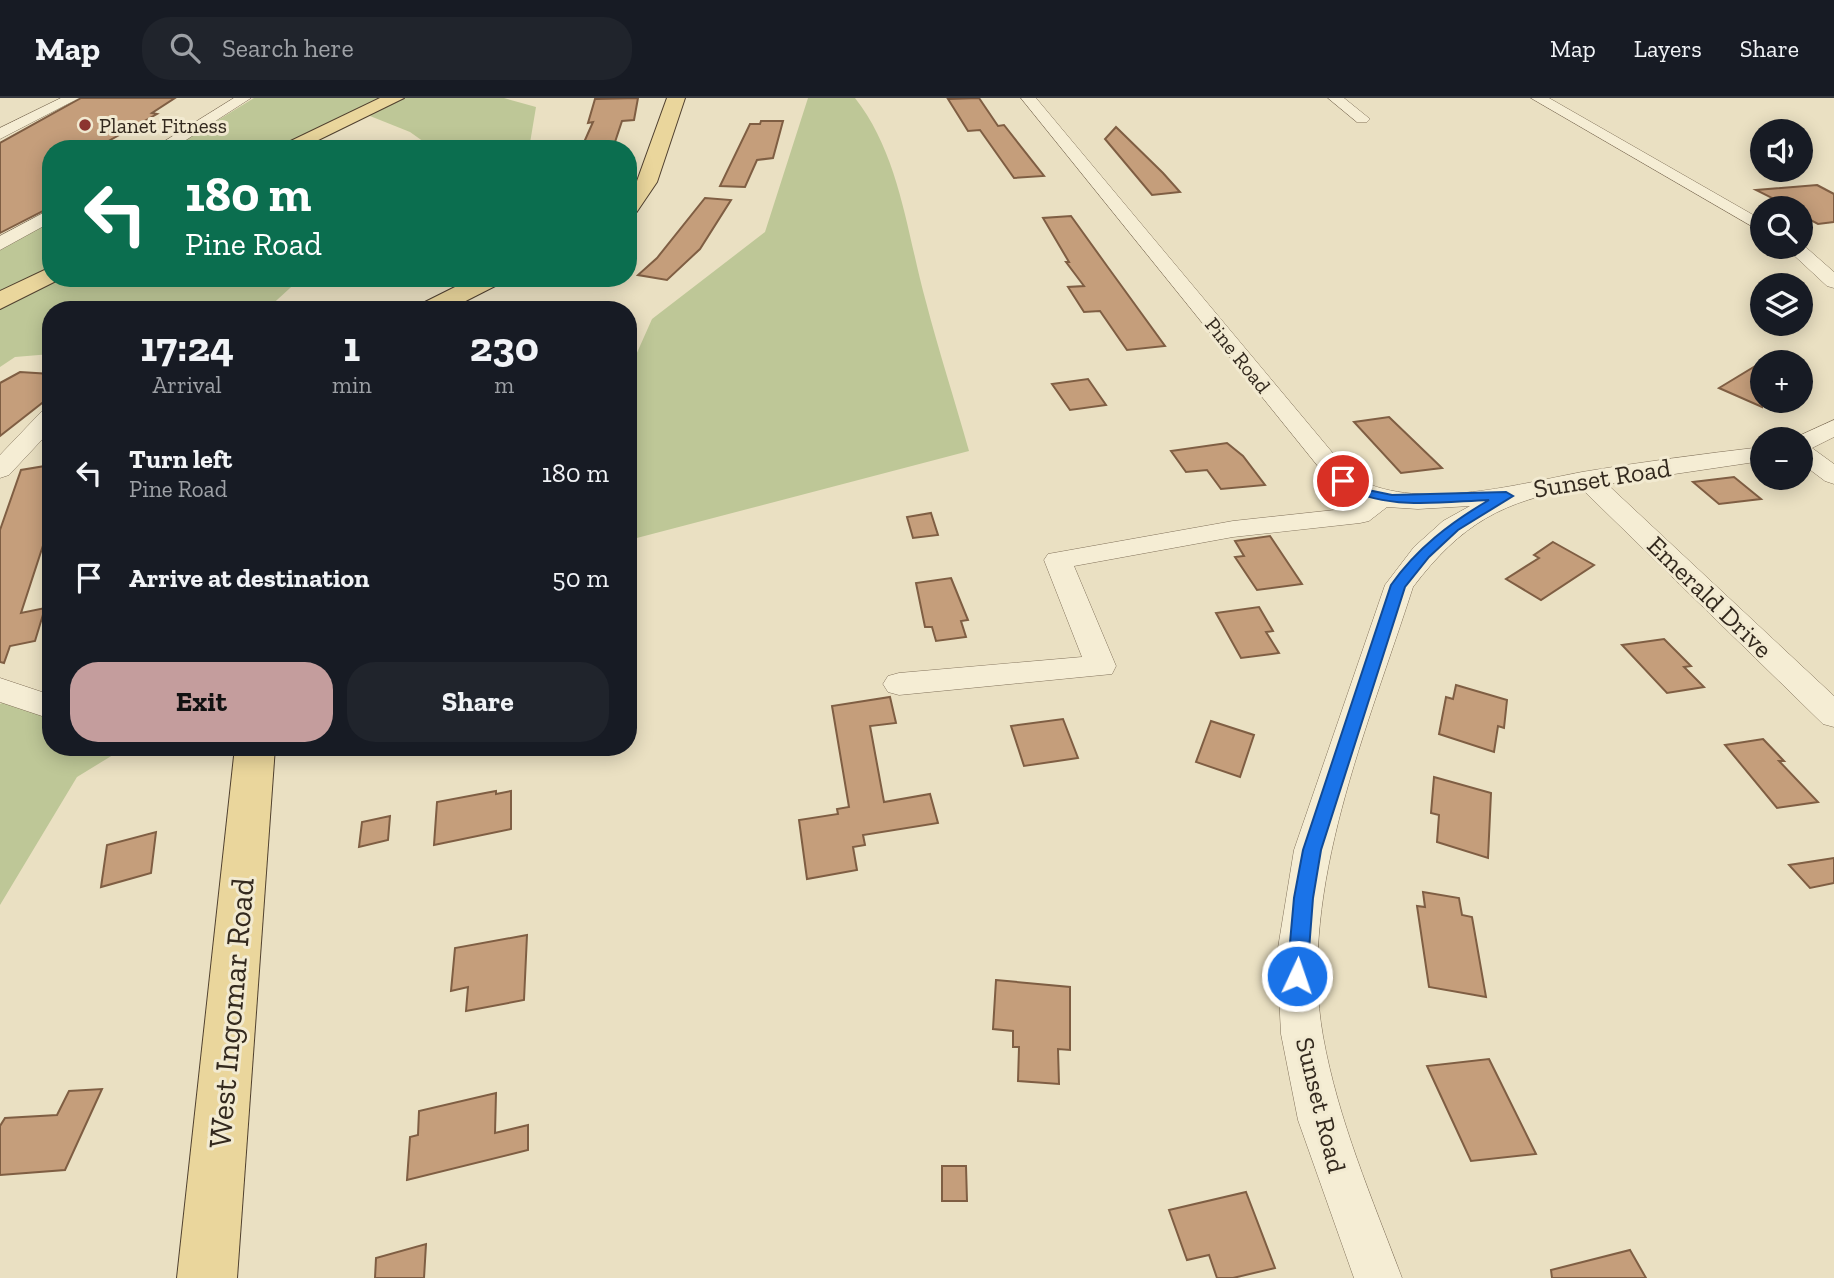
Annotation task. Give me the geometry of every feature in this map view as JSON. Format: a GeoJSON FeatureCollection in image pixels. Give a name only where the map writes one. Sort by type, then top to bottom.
{"type":"FeatureCollection","features":[{"type":"Feature","properties":{"kind":"main road"},"geometry":{"type":"LineString","coordinates":[[304,140],[395,98]]}},
{"type":"Feature","properties":{"kind":"main road"},"geometry":{"type":"LineString","coordinates":[[637,196],[647,182],[676,98]]}},
{"type":"Feature","properties":{"kind":"main road"},"geometry":{"type":"LineString","coordinates":[[0,301],[42,279]]}},
{"type":"Feature","properties":{"kind":"main road"},"geometry":{"type":"LineString","coordinates":[[446,301],[474,287]]}},
{"type":"Feature","properties":{"kind":"main road","name":"West Ingomar Road"},"geometry":{"type":"LineString","coordinates":[[207,1278],[254,756]]}},
{"type":"Feature","properties":{"kind":"street"},"geometry":{"type":"LineString","coordinates":[[0,134],[72,98]]}},
{"type":"Feature","properties":{"kind":"street"},"geometry":{"type":"LineString","coordinates":[[175,140],[244,98]]}},
{"type":"Feature","properties":{"kind":"street","name":"Pine Road"},"geometry":{"type":"LineString","coordinates":[[1028,98],[1334,472],[1352,488],[1381,498],[1506,496]]}},
{"type":"Feature","properties":{"kind":"street"},"geometry":{"type":"LineString","coordinates":[[1335,98],[1362,119]]}},
{"type":"Feature","properties":{"kind":"street"},"geometry":{"type":"LineString","coordinates":[[1538,98],[1750,220]]}},
{"type":"Feature","properties":{"kind":"street"},"geometry":{"type":"LineString","coordinates":[[0,244],[42,219]]}},
{"type":"Feature","properties":{"kind":"street"},"geometry":{"type":"LineString","coordinates":[[1813,257],[1834,266]]}},
{"type":"Feature","properties":{"kind":"street"},"geometry":{"type":"LineString","coordinates":[[1808,259],[1834,282]]}},
{"type":"Feature","properties":{"kind":"street"},"geometry":{"type":"LineString","coordinates":[[0,470],[42,425]]}},
{"type":"Feature","properties":{"kind":"street"},"geometry":{"type":"LineString","coordinates":[[1813,438],[1834,427]]}},
{"type":"Feature","properties":{"kind":"street","name":"Sunset Road"},"geometry":{"type":"LineString","coordinates":[[1378,1278],[1320,1120],[1302,1034],[1297,954],[1312,850],[1399,585],[1424,554],[1453,527],[1506,496],[1586,479],[1750,456]]}},
{"type":"Feature","properties":{"kind":"street"},"geometry":{"type":"LineString","coordinates":[[1813,461],[1834,476]]}},
{"type":"Feature","properties":{"kind":"street","name":"Emerald Drive"},"geometry":{"type":"LineString","coordinates":[[1586,479],[1834,715]]}},
{"type":"Feature","properties":{"kind":"street"},"geometry":{"type":"LineString","coordinates":[[899,684],[1101,666],[1058,560],[1233,529],[1360,515],[1381,498]]}},
{"type":"Feature","properties":{"kind":"street"},"geometry":{"type":"LineString","coordinates":[[0,690],[42,704]]}},
{"type":"Feature","properties":{"kind":"green space"},"geometry":{"type":"Polygon","coordinates":[[[254,98],[504,98],[536,107],[530,140],[421,140],[410,132],[360,112],[302,140],[186,140],[254,98]]]}},
{"type":"Feature","properties":{"kind":"green space"},"geometry":{"type":"Polygon","coordinates":[[[808,98],[855,98],[870,120],[892,170],[931,321],[969,451],[637,538],[637,353],[652,319],[765,232],[808,98]]]}},
{"type":"Feature","properties":{"kind":"green space"},"geometry":{"type":"Polygon","coordinates":[[[42,226],[42,287],[291,287],[276,301],[42,301],[42,355],[15,357],[0,367],[0,250],[42,226]]]}},
{"type":"Feature","properties":{"kind":"green space"},"geometry":{"type":"Polygon","coordinates":[[[16,695],[42,704],[42,756],[111,756],[77,777],[0,905],[0,704],[16,695]]]}},
{"type":"Feature","properties":{"kind":"building"},"geometry":{"type":"Polygon","coordinates":[[[81,98],[175,98],[152,113],[157,114],[110,140],[42,140],[42,212],[0,233],[0,143],[81,98]]]}},
{"type":"Feature","properties":{"kind":"building"},"geometry":{"type":"Polygon","coordinates":[[[638,98],[634,120],[622,121],[616,140],[585,140],[593,122],[588,123],[595,99],[638,98]]]}},
{"type":"Feature","properties":{"kind":"building"},"geometry":{"type":"Polygon","coordinates":[[[979,98],[998,126],[1004,125],[1044,176],[1014,178],[980,130],[968,131],[948,99],[979,98]]]}},
{"type":"Feature","properties":{"kind":"building"},"geometry":{"type":"Polygon","coordinates":[[[761,121],[783,121],[773,158],[757,160],[745,187],[720,186],[750,124],[760,124],[761,121]]]}},
{"type":"Feature","properties":{"kind":"building"},"geometry":{"type":"Polygon","coordinates":[[[1116,127],[1180,192],[1152,195],[1105,139],[1116,127]]]}},
{"type":"Feature","properties":{"kind":"building"},"geometry":{"type":"Polygon","coordinates":[[[1817,185],[1834,194],[1834,222],[1818,224],[1813,221],[1813,196],[1768,196],[1756,190],[1817,185]]]}},
{"type":"Feature","properties":{"kind":"building"},"geometry":{"type":"Polygon","coordinates":[[[705,198],[731,200],[700,249],[667,280],[638,275],[657,258],[705,198]]]}},
{"type":"Feature","properties":{"kind":"building"},"geometry":{"type":"Polygon","coordinates":[[[1071,216],[1165,346],[1127,350],[1100,311],[1084,312],[1068,287],[1084,286],[1066,262],[1069,262],[1043,218],[1071,216]]]}},
{"type":"Feature","properties":{"kind":"building"},"geometry":{"type":"Polygon","coordinates":[[[1750,369],[1750,402],[1719,388],[1750,369]]]}},
{"type":"Feature","properties":{"kind":"building"},"geometry":{"type":"Polygon","coordinates":[[[20,372],[42,373],[42,403],[0,436],[0,383],[20,372]]]}},
{"type":"Feature","properties":{"kind":"building"},"geometry":{"type":"Polygon","coordinates":[[[1088,379],[1106,405],[1070,410],[1052,384],[1088,379]]]}},
{"type":"Feature","properties":{"kind":"building"},"geometry":{"type":"Polygon","coordinates":[[[1389,417],[1442,468],[1401,473],[1354,422],[1389,417]]]}},
{"type":"Feature","properties":{"kind":"building"},"geometry":{"type":"Polygon","coordinates":[[[1227,443],[1243,456],[1265,485],[1221,489],[1207,470],[1186,472],[1171,451],[1227,443]]]}},
{"type":"Feature","properties":{"kind":"building"},"geometry":{"type":"Polygon","coordinates":[[[42,466],[42,549],[21,613],[42,609],[42,618],[35,641],[10,646],[4,663],[0,662],[0,530],[21,470],[42,466]]]}},
{"type":"Feature","properties":{"kind":"building"},"geometry":{"type":"Polygon","coordinates":[[[1734,477],[1761,499],[1719,504],[1693,482],[1734,477]]]}},
{"type":"Feature","properties":{"kind":"building"},"geometry":{"type":"Polygon","coordinates":[[[931,513],[938,535],[913,538],[907,517],[931,513]]]}},
{"type":"Feature","properties":{"kind":"building"},"geometry":{"type":"Polygon","coordinates":[[[1270,536],[1302,584],[1257,590],[1235,557],[1244,556],[1235,541],[1270,536]]]}},
{"type":"Feature","properties":{"kind":"building"},"geometry":{"type":"Polygon","coordinates":[[[1553,542],[1594,565],[1541,600],[1506,579],[1539,558],[1534,555],[1553,542]]]}},
{"type":"Feature","properties":{"kind":"building"},"geometry":{"type":"Polygon","coordinates":[[[951,578],[968,620],[961,621],[966,637],[936,641],[932,627],[925,627],[916,583],[951,578]]]}},
{"type":"Feature","properties":{"kind":"building"},"geometry":{"type":"Polygon","coordinates":[[[1259,607],[1273,631],[1266,632],[1279,653],[1241,658],[1216,613],[1259,607]]]}},
{"type":"Feature","properties":{"kind":"building"},"geometry":{"type":"Polygon","coordinates":[[[1664,639],[1691,666],[1684,667],[1704,687],[1667,693],[1622,645],[1664,639]]]}},
{"type":"Feature","properties":{"kind":"building"},"geometry":{"type":"Polygon","coordinates":[[[1456,685],[1507,700],[1504,728],[1498,726],[1494,752],[1439,734],[1446,697],[1453,699],[1456,685]]]}},
{"type":"Feature","properties":{"kind":"building"},"geometry":{"type":"Polygon","coordinates":[[[890,697],[896,723],[870,726],[884,802],[930,794],[938,823],[863,835],[865,845],[853,847],[857,870],[807,879],[799,820],[838,814],[837,809],[849,807],[832,706],[890,697]]]}},
{"type":"Feature","properties":{"kind":"building"},"geometry":{"type":"Polygon","coordinates":[[[1063,719],[1078,758],[1024,766],[1011,726],[1063,719]]]}},
{"type":"Feature","properties":{"kind":"building"},"geometry":{"type":"Polygon","coordinates":[[[1211,721],[1254,735],[1240,777],[1196,762],[1211,721]]]}},
{"type":"Feature","properties":{"kind":"building"},"geometry":{"type":"Polygon","coordinates":[[[1763,739],[1784,761],[1779,761],[1818,802],[1777,808],[1725,745],[1763,739]]]}},
{"type":"Feature","properties":{"kind":"building"},"geometry":{"type":"Polygon","coordinates":[[[1434,777],[1491,793],[1488,858],[1437,842],[1439,815],[1431,813],[1434,777]]]}},
{"type":"Feature","properties":{"kind":"building"},"geometry":{"type":"Polygon","coordinates":[[[496,791],[496,794],[511,791],[511,829],[434,845],[437,802],[496,791]]]}},
{"type":"Feature","properties":{"kind":"building"},"geometry":{"type":"Polygon","coordinates":[[[390,816],[388,840],[359,847],[362,822],[390,816]]]}},
{"type":"Feature","properties":{"kind":"building"},"geometry":{"type":"Polygon","coordinates":[[[156,832],[151,873],[101,887],[107,845],[156,832]]]}},
{"type":"Feature","properties":{"kind":"building"},"geometry":{"type":"Polygon","coordinates":[[[1834,858],[1834,883],[1810,888],[1789,865],[1834,858]]]}},
{"type":"Feature","properties":{"kind":"building"},"geometry":{"type":"Polygon","coordinates":[[[1423,892],[1459,898],[1462,915],[1472,917],[1486,997],[1429,987],[1417,906],[1425,907],[1423,892]]]}},
{"type":"Feature","properties":{"kind":"building"},"geometry":{"type":"Polygon","coordinates":[[[527,935],[524,1000],[466,1011],[468,987],[451,991],[455,948],[527,935]]]}},
{"type":"Feature","properties":{"kind":"building"},"geometry":{"type":"Polygon","coordinates":[[[996,980],[1070,987],[1070,1050],[1058,1049],[1059,1084],[1018,1081],[1019,1047],[1013,1047],[1013,1031],[993,1029],[996,980]]]}},
{"type":"Feature","properties":{"kind":"building"},"geometry":{"type":"Polygon","coordinates":[[[1489,1059],[1536,1154],[1471,1161],[1427,1066],[1489,1059]]]}},
{"type":"Feature","properties":{"kind":"building"},"geometry":{"type":"Polygon","coordinates":[[[102,1089],[65,1170],[0,1175],[0,1126],[5,1118],[57,1115],[69,1091],[102,1089]]]}},
{"type":"Feature","properties":{"kind":"building"},"geometry":{"type":"Polygon","coordinates":[[[496,1093],[495,1133],[528,1125],[528,1150],[407,1180],[410,1137],[418,1135],[419,1111],[496,1093]]]}},
{"type":"Feature","properties":{"kind":"building"},"geometry":{"type":"Polygon","coordinates":[[[942,1166],[966,1166],[967,1201],[942,1201],[942,1166]]]}},
{"type":"Feature","properties":{"kind":"building"},"geometry":{"type":"Polygon","coordinates":[[[1246,1192],[1275,1268],[1233,1278],[1217,1278],[1209,1255],[1187,1260],[1169,1210],[1246,1192]]]}},
{"type":"Feature","properties":{"kind":"building"},"geometry":{"type":"Polygon","coordinates":[[[426,1244],[424,1278],[375,1278],[376,1258],[426,1244]]]}},
{"type":"Feature","properties":{"kind":"building"},"geometry":{"type":"Polygon","coordinates":[[[1630,1250],[1646,1278],[1552,1278],[1551,1270],[1630,1250]]]}},
{"type":"Feature","properties":{"kind":"place","name":"Planet Fitness"},"geometry":{"type":"Point","coordinates":[85,125]}},
{"type":"Feature","properties":{"kind":"route"},"geometry":{"type":"LineString","coordinates":[[1297,976],[1297,954],[1312,850],[1390,604],[1399,585],[1437,541],[1467,516],[1506,496],[1392,499],[1364,494],[1343,481]]}}]}
